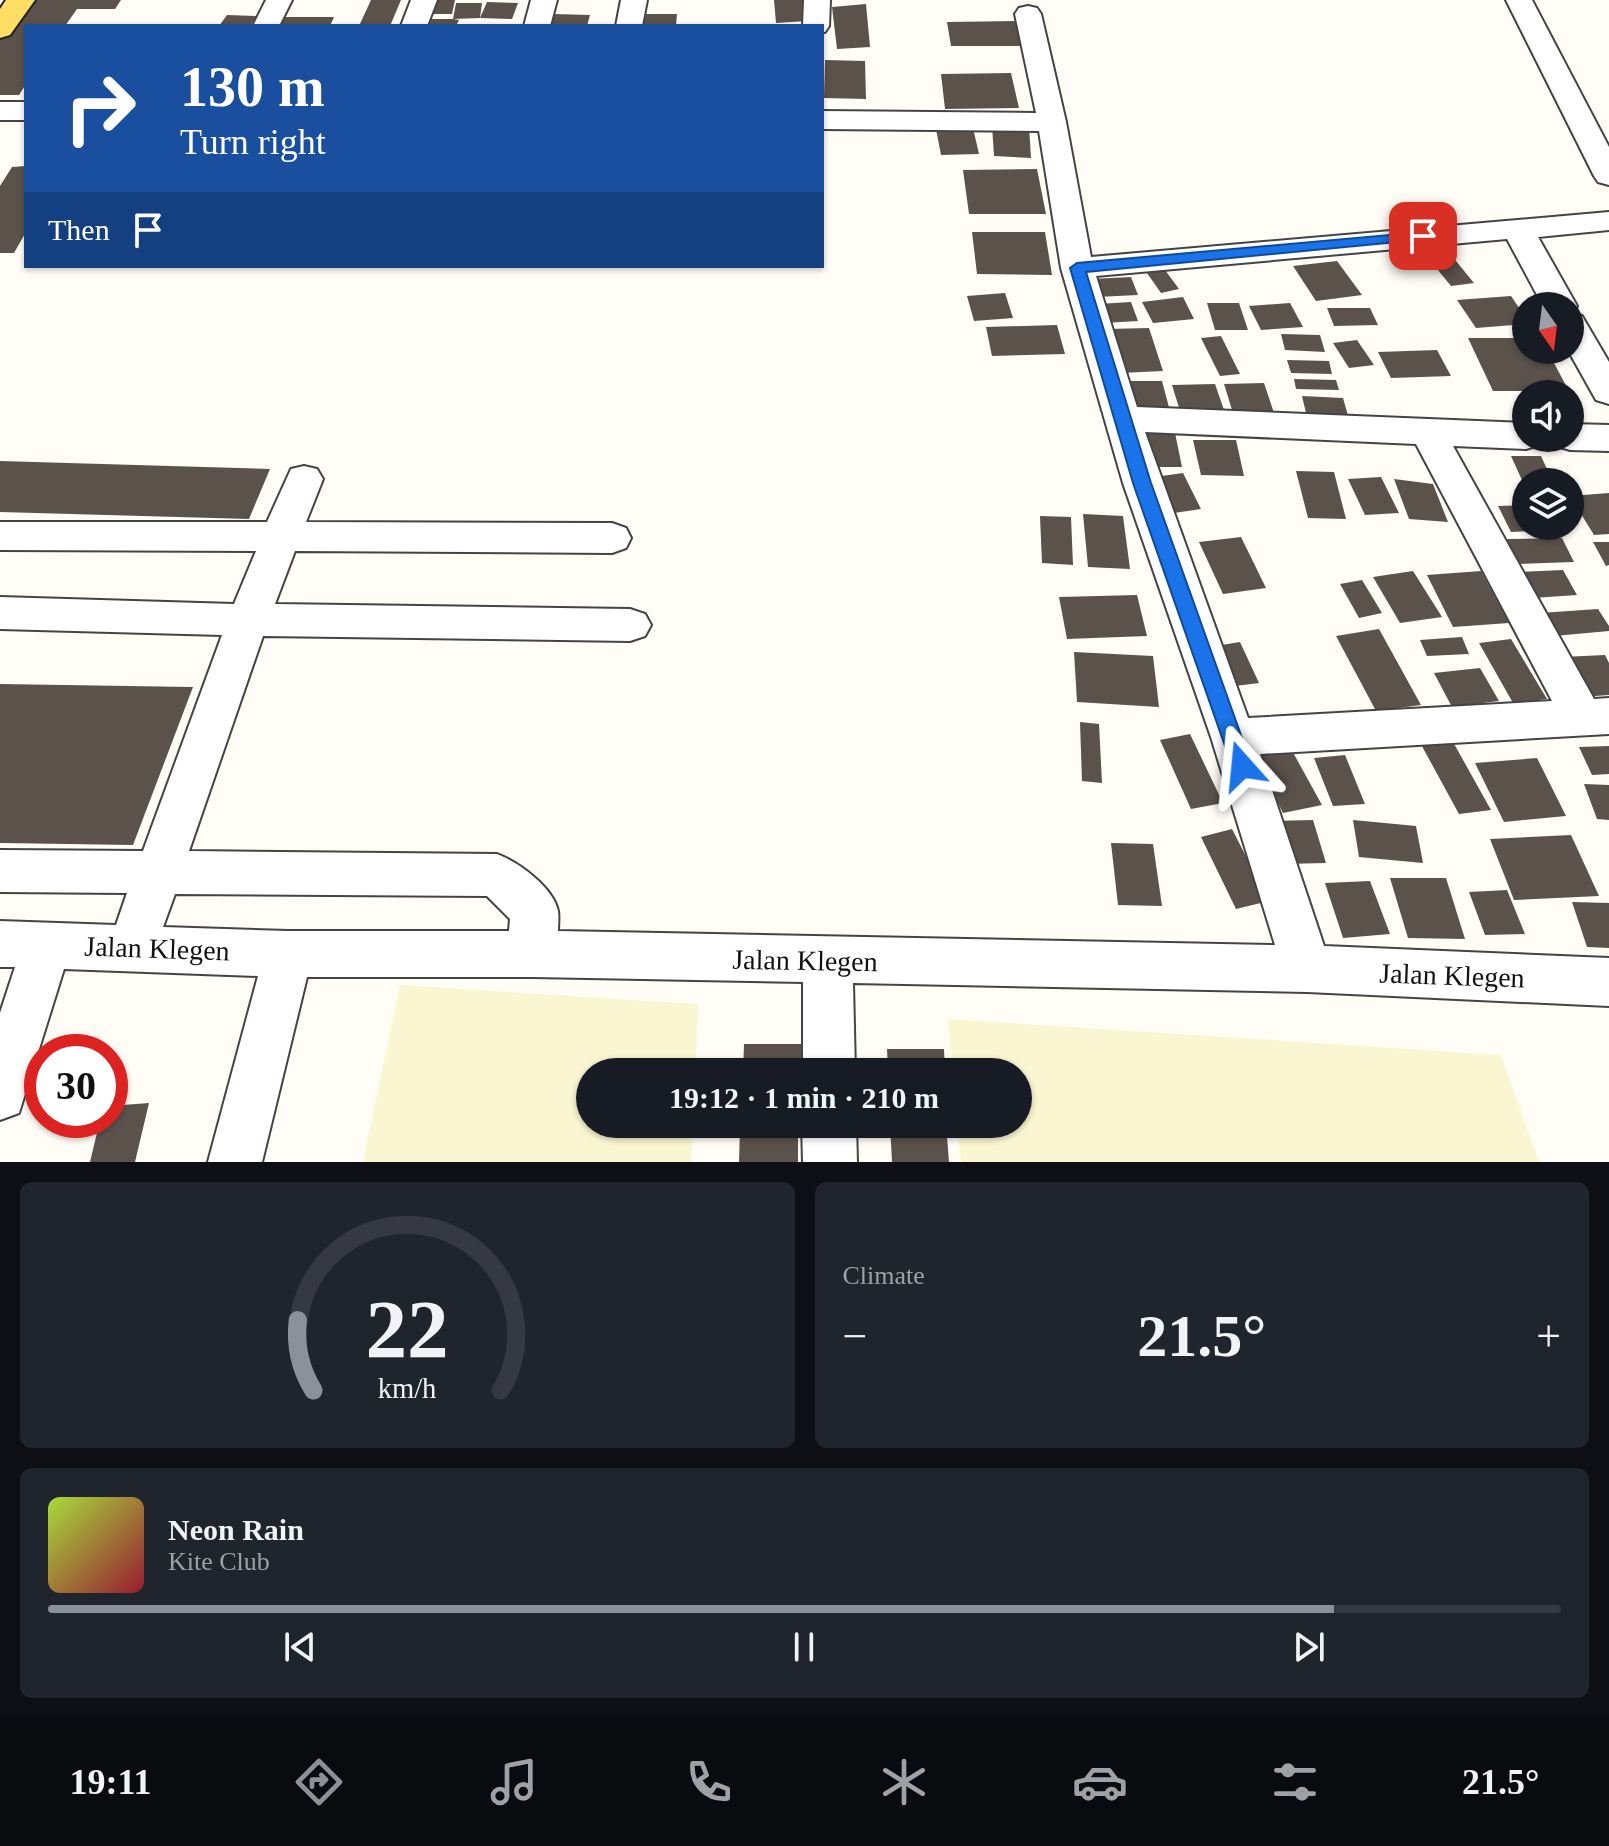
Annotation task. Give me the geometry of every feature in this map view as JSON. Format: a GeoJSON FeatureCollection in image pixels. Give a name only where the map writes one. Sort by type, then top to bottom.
{"type":"FeatureCollection","features":[{"type":"Feature","properties":{"kind":"main road"},"geometry":{"type":"LineString","coordinates":[[0,29],[21,0]]}},
{"type":"Feature","properties":{"kind":"street"},"geometry":{"type":"LineString","coordinates":[[267,24],[279,0]]}},
{"type":"Feature","properties":{"kind":"street"},"geometry":{"type":"LineString","coordinates":[[415,24],[424,0]]}},
{"type":"Feature","properties":{"kind":"street"},"geometry":{"type":"LineString","coordinates":[[538,24],[544,0]]}},
{"type":"Feature","properties":{"kind":"street"},"geometry":{"type":"LineString","coordinates":[[629,24],[634,0]]}},
{"type":"Feature","properties":{"kind":"street"},"geometry":{"type":"LineString","coordinates":[[816,24],[817,0]]}},
{"type":"Feature","properties":{"kind":"street"},"geometry":{"type":"LineString","coordinates":[[1519,0],[1609,176]]}},
{"type":"Feature","properties":{"kind":"street"},"geometry":{"type":"LineString","coordinates":[[1028,14],[1052,122],[1077,268],[1142,483],[1233,737],[1307,969]]}},
{"type":"Feature","properties":{"kind":"street"},"geometry":{"type":"LineString","coordinates":[[0,111],[24,111]]}},
{"type":"Feature","properties":{"kind":"street"},"geometry":{"type":"LineString","coordinates":[[824,120],[1052,122]]}},
{"type":"Feature","properties":{"kind":"street"},"geometry":{"type":"LineString","coordinates":[[1077,268],[1609,221]]}},
{"type":"Feature","properties":{"kind":"street"},"geometry":{"type":"LineString","coordinates":[[1517,228],[1552,292]]}},
{"type":"Feature","properties":{"kind":"street"},"geometry":{"type":"LineString","coordinates":[[1584,324],[1609,329]]}},
{"type":"Feature","properties":{"kind":"street"},"geometry":{"type":"LineString","coordinates":[[1584,348],[1609,392]]}},
{"type":"Feature","properties":{"kind":"street"},"geometry":{"type":"LineString","coordinates":[[1123,419],[1512,436]]}},
{"type":"Feature","properties":{"kind":"street"},"geometry":{"type":"LineString","coordinates":[[1233,737],[1596,718],[1428,433]]}},
{"type":"Feature","properties":{"kind":"street"},"geometry":{"type":"LineString","coordinates":[[1584,437],[1609,438]]}},
{"type":"Feature","properties":{"kind":"street"},"geometry":{"type":"LineString","coordinates":[[132,947],[248,620],[304,479]]}},
{"type":"Feature","properties":{"kind":"street"},"geometry":{"type":"LineString","coordinates":[[0,536],[612,538]]}},
{"type":"Feature","properties":{"kind":"street"},"geometry":{"type":"LineString","coordinates":[[0,613],[630,625]]}},
{"type":"Feature","properties":{"kind":"street"},"geometry":{"type":"LineString","coordinates":[[0,871],[497,875],[534,911],[533,954]]}},
{"type":"Feature","properties":{"kind":"street"},"geometry":{"type":"LineString","coordinates":[[0,1094],[24,944]]}},
{"type":"Feature","properties":{"kind":"street","name":"Jalan Klegen"},"geometry":{"type":"LineString","coordinates":[[24,944],[288,954],[533,954],[1307,969],[1609,982]]}},
{"type":"Feature","properties":{"kind":"street"},"geometry":{"type":"LineString","coordinates":[[235,1162],[288,954]]}},
{"type":"Feature","properties":{"kind":"street"},"geometry":{"type":"LineString","coordinates":[[828,960],[829,1058]]}},
{"type":"Feature","properties":{"kind":"street"},"geometry":{"type":"LineString","coordinates":[[829,1138],[830,1162]]}},
{"type":"Feature","properties":{"kind":"shaded area"},"geometry":{"type":"Polygon","coordinates":[[[400,985],[698,1004],[696,1058],[576,1058],[576,1138],[692,1138],[691,1162],[363,1162],[400,985]]]}},
{"type":"Feature","properties":{"kind":"shaded area"},"geometry":{"type":"Polygon","coordinates":[[[948,1019],[1501,1055],[1539,1162],[961,1162],[958,1138],[1032,1138],[1032,1058],[952,1058],[948,1019]]]}},
{"type":"Feature","properties":{"kind":"building"},"geometry":{"type":"Polygon","coordinates":[[[28,0],[121,0],[115,9],[77,9],[66,24],[24,24],[24,87],[19,95],[0,95],[0,38],[28,0]]]}},
{"type":"Feature","properties":{"kind":"building"},"geometry":{"type":"Polygon","coordinates":[[[371,0],[401,0],[391,24],[360,24],[371,0]]]}},
{"type":"Feature","properties":{"kind":"building"},"geometry":{"type":"Polygon","coordinates":[[[426,0],[455,0],[452,14],[422,14],[426,0]]]}},
{"type":"Feature","properties":{"kind":"building"},"geometry":{"type":"Polygon","coordinates":[[[774,0],[810,0],[808,21],[776,23],[774,0]]]}},
{"type":"Feature","properties":{"kind":"building"},"geometry":{"type":"Polygon","coordinates":[[[487,2],[518,3],[512,19],[480,18],[487,2]]]}},
{"type":"Feature","properties":{"kind":"building"},"geometry":{"type":"Polygon","coordinates":[[[456,3],[482,3],[480,18],[453,19],[456,3]]]}},
{"type":"Feature","properties":{"kind":"building"},"geometry":{"type":"Polygon","coordinates":[[[866,4],[870,47],[837,49],[832,7],[866,4]]]}},
{"type":"Feature","properties":{"kind":"building"},"geometry":{"type":"Polygon","coordinates":[[[554,14],[590,15],[588,24],[550,24],[554,14]]]}},
{"type":"Feature","properties":{"kind":"building"},"geometry":{"type":"Polygon","coordinates":[[[635,14],[677,14],[676,24],[633,24],[635,14]]]}},
{"type":"Feature","properties":{"kind":"building"},"geometry":{"type":"Polygon","coordinates":[[[227,15],[257,16],[251,24],[220,24],[227,15]]]}},
{"type":"Feature","properties":{"kind":"building"},"geometry":{"type":"Polygon","coordinates":[[[278,17],[334,17],[331,24],[275,24],[278,17]]]}},
{"type":"Feature","properties":{"kind":"building"},"geometry":{"type":"Polygon","coordinates":[[[431,19],[459,20],[457,24],[428,24],[431,19]]]}},
{"type":"Feature","properties":{"kind":"building"},"geometry":{"type":"Polygon","coordinates":[[[1020,21],[1025,46],[951,46],[947,22],[1020,21]]]}},
{"type":"Feature","properties":{"kind":"building"},"geometry":{"type":"Polygon","coordinates":[[[825,60],[865,61],[866,99],[824,98],[825,60]]]}},
{"type":"Feature","properties":{"kind":"building"},"geometry":{"type":"Polygon","coordinates":[[[1011,73],[1019,108],[945,109],[941,74],[1011,73]]]}},
{"type":"Feature","properties":{"kind":"building"},"geometry":{"type":"Polygon","coordinates":[[[992,125],[1029,126],[1031,158],[994,156],[992,125]]]}},
{"type":"Feature","properties":{"kind":"building"},"geometry":{"type":"Polygon","coordinates":[[[973,128],[979,154],[941,155],[936,129],[973,128]]]}},
{"type":"Feature","properties":{"kind":"building"},"geometry":{"type":"Polygon","coordinates":[[[24,166],[24,236],[14,253],[0,253],[0,186],[12,167],[24,166]]]}},
{"type":"Feature","properties":{"kind":"building"},"geometry":{"type":"Polygon","coordinates":[[[1037,169],[1046,214],[969,214],[963,170],[1037,169]]]}},
{"type":"Feature","properties":{"kind":"building"},"geometry":{"type":"Polygon","coordinates":[[[972,232],[1045,232],[1052,275],[977,274],[972,232]]]}},
{"type":"Feature","properties":{"kind":"building"},"geometry":{"type":"Polygon","coordinates":[[[1447,250],[1474,283],[1451,286],[1424,253],[1447,250]]]}},
{"type":"Feature","properties":{"kind":"building"},"geometry":{"type":"Polygon","coordinates":[[[1337,261],[1362,295],[1316,301],[1293,266],[1337,261]]]}},
{"type":"Feature","properties":{"kind":"building"},"geometry":{"type":"Polygon","coordinates":[[[1165,270],[1179,289],[1161,293],[1147,273],[1165,270]]]}},
{"type":"Feature","properties":{"kind":"building"},"geometry":{"type":"Polygon","coordinates":[[[1131,277],[1138,295],[1097,297],[1091,279],[1131,277]]]}},
{"type":"Feature","properties":{"kind":"building"},"geometry":{"type":"Polygon","coordinates":[[[1005,293],[1013,318],[974,321],[967,296],[1005,293]]]}},
{"type":"Feature","properties":{"kind":"building"},"geometry":{"type":"Polygon","coordinates":[[[1511,296],[1512,325],[1476,328],[1457,300],[1511,296]]]}},
{"type":"Feature","properties":{"kind":"building"},"geometry":{"type":"Polygon","coordinates":[[[1183,297],[1194,319],[1153,323],[1142,302],[1183,297]]]}},
{"type":"Feature","properties":{"kind":"building"},"geometry":{"type":"Polygon","coordinates":[[[1131,302],[1138,321],[1104,323],[1098,304],[1131,302]]]}},
{"type":"Feature","properties":{"kind":"building"},"geometry":{"type":"Polygon","coordinates":[[[1207,303],[1239,303],[1248,330],[1215,330],[1207,303]]]}},
{"type":"Feature","properties":{"kind":"building"},"geometry":{"type":"Polygon","coordinates":[[[1290,303],[1303,327],[1261,330],[1249,306],[1290,303]]]}},
{"type":"Feature","properties":{"kind":"building"},"geometry":{"type":"Polygon","coordinates":[[[1327,308],[1370,308],[1378,325],[1334,326],[1327,308]]]}},
{"type":"Feature","properties":{"kind":"building"},"geometry":{"type":"Polygon","coordinates":[[[1057,325],[1065,354],[992,356],[986,327],[1057,325]]]}},
{"type":"Feature","properties":{"kind":"building"},"geometry":{"type":"Polygon","coordinates":[[[1149,328],[1163,371],[1120,373],[1108,329],[1149,328]]]}},
{"type":"Feature","properties":{"kind":"building"},"geometry":{"type":"Polygon","coordinates":[[[1281,334],[1320,335],[1325,352],[1285,350],[1281,334]]]}},
{"type":"Feature","properties":{"kind":"building"},"geometry":{"type":"Polygon","coordinates":[[[1221,336],[1240,374],[1220,376],[1201,338],[1221,336]]]}},
{"type":"Feature","properties":{"kind":"building"},"geometry":{"type":"Polygon","coordinates":[[[1468,338],[1512,338],[1512,364],[1555,364],[1563,380],[1512,380],[1512,391],[1493,391],[1468,338]]]}},
{"type":"Feature","properties":{"kind":"building"},"geometry":{"type":"Polygon","coordinates":[[[1357,340],[1374,365],[1349,368],[1333,343],[1357,340]]]}},
{"type":"Feature","properties":{"kind":"building"},"geometry":{"type":"Polygon","coordinates":[[[1437,350],[1451,376],[1391,378],[1378,352],[1437,350]]]}},
{"type":"Feature","properties":{"kind":"building"},"geometry":{"type":"Polygon","coordinates":[[[1287,360],[1329,361],[1332,374],[1291,373],[1287,360]]]}},
{"type":"Feature","properties":{"kind":"building"},"geometry":{"type":"Polygon","coordinates":[[[1294,379],[1336,380],[1339,390],[1296,389],[1294,379]]]}},
{"type":"Feature","properties":{"kind":"building"},"geometry":{"type":"Polygon","coordinates":[[[1125,381],[1162,381],[1170,411],[1133,411],[1125,381]]]}},
{"type":"Feature","properties":{"kind":"building"},"geometry":{"type":"Polygon","coordinates":[[[1264,383],[1274,413],[1233,413],[1224,384],[1264,383]]]}},
{"type":"Feature","properties":{"kind":"building"},"geometry":{"type":"Polygon","coordinates":[[[1215,384],[1224,410],[1180,411],[1172,385],[1215,384]]]}},
{"type":"Feature","properties":{"kind":"building"},"geometry":{"type":"Polygon","coordinates":[[[1302,396],[1343,398],[1349,419],[1307,417],[1302,396]]]}},
{"type":"Feature","properties":{"kind":"building"},"geometry":{"type":"Polygon","coordinates":[[[1138,433],[1175,433],[1182,467],[1145,467],[1138,433]]]}},
{"type":"Feature","properties":{"kind":"building"},"geometry":{"type":"Polygon","coordinates":[[[1193,440],[1236,440],[1244,476],[1201,475],[1193,440]]]}},
{"type":"Feature","properties":{"kind":"building"},"geometry":{"type":"Polygon","coordinates":[[[1511,456],[1541,456],[1547,468],[1516,468],[1511,456]]]}},
{"type":"Feature","properties":{"kind":"building"},"geometry":{"type":"Polygon","coordinates":[[[0,461],[270,469],[249,519],[0,512],[0,461]]]}},
{"type":"Feature","properties":{"kind":"building"},"geometry":{"type":"Polygon","coordinates":[[[1296,471],[1334,472],[1346,519],[1308,518],[1296,471]]]}},
{"type":"Feature","properties":{"kind":"building"},"geometry":{"type":"Polygon","coordinates":[[[1183,473],[1201,509],[1174,513],[1155,477],[1183,473]]]}},
{"type":"Feature","properties":{"kind":"building"},"geometry":{"type":"Polygon","coordinates":[[[1381,477],[1399,513],[1365,515],[1348,479],[1381,477]]]}},
{"type":"Feature","properties":{"kind":"building"},"geometry":{"type":"Polygon","coordinates":[[[1394,479],[1433,484],[1448,522],[1409,519],[1394,479]]]}},
{"type":"Feature","properties":{"kind":"building"},"geometry":{"type":"Polygon","coordinates":[[[1609,493],[1609,534],[1594,535],[1584,519],[1584,495],[1609,493]]]}},
{"type":"Feature","properties":{"kind":"building"},"geometry":{"type":"Polygon","coordinates":[[[1498,506],[1512,506],[1512,532],[1511,532],[1498,506]]]}},
{"type":"Feature","properties":{"kind":"building"},"geometry":{"type":"Polygon","coordinates":[[[1083,514],[1123,516],[1130,569],[1088,567],[1083,514]]]}},
{"type":"Feature","properties":{"kind":"building"},"geometry":{"type":"Polygon","coordinates":[[[1040,516],[1071,517],[1073,565],[1042,563],[1040,516]]]}},
{"type":"Feature","properties":{"kind":"building"},"geometry":{"type":"Polygon","coordinates":[[[1241,537],[1266,588],[1223,594],[1199,542],[1241,537]]]}},
{"type":"Feature","properties":{"kind":"building"},"geometry":{"type":"Polygon","coordinates":[[[1507,539],[1563,540],[1574,562],[1518,564],[1507,539]]]}},
{"type":"Feature","properties":{"kind":"building"},"geometry":{"type":"Polygon","coordinates":[[[1593,542],[1609,542],[1609,565],[1606,566],[1593,542]]]}},
{"type":"Feature","properties":{"kind":"building"},"geometry":{"type":"Polygon","coordinates":[[[1563,570],[1577,595],[1533,598],[1519,572],[1563,570]]]}},
{"type":"Feature","properties":{"kind":"building"},"geometry":{"type":"Polygon","coordinates":[[[1413,571],[1442,617],[1400,623],[1373,577],[1413,571]]]}},
{"type":"Feature","properties":{"kind":"building"},"geometry":{"type":"Polygon","coordinates":[[[1481,571],[1509,623],[1453,627],[1427,575],[1481,571]]]}},
{"type":"Feature","properties":{"kind":"building"},"geometry":{"type":"Polygon","coordinates":[[[1362,580],[1382,613],[1359,618],[1340,584],[1362,580]]]}},
{"type":"Feature","properties":{"kind":"building"},"geometry":{"type":"Polygon","coordinates":[[[1137,595],[1147,636],[1067,639],[1059,597],[1137,595]]]}},
{"type":"Feature","properties":{"kind":"building"},"geometry":{"type":"Polygon","coordinates":[[[1598,609],[1609,631],[1554,636],[1540,613],[1598,609]]]}},
{"type":"Feature","properties":{"kind":"building"},"geometry":{"type":"Polygon","coordinates":[[[1379,629],[1421,705],[1376,711],[1336,636],[1379,629]]]}},
{"type":"Feature","properties":{"kind":"building"},"geometry":{"type":"Polygon","coordinates":[[[1462,637],[1469,654],[1427,656],[1420,640],[1462,637]]]}},
{"type":"Feature","properties":{"kind":"building"},"geometry":{"type":"Polygon","coordinates":[[[1511,639],[1547,699],[1513,703],[1479,643],[1511,639]]]}},
{"type":"Feature","properties":{"kind":"building"},"geometry":{"type":"Polygon","coordinates":[[[1240,642],[1259,683],[1227,687],[1209,647],[1240,642]]]}},
{"type":"Feature","properties":{"kind":"building"},"geometry":{"type":"Polygon","coordinates":[[[1074,652],[1153,656],[1159,707],[1077,702],[1074,652]]]}},
{"type":"Feature","properties":{"kind":"building"},"geometry":{"type":"Polygon","coordinates":[[[1605,655],[1609,663],[1609,695],[1582,697],[1562,657],[1605,655]]]}},
{"type":"Feature","properties":{"kind":"building"},"geometry":{"type":"Polygon","coordinates":[[[1480,668],[1499,701],[1452,707],[1434,673],[1480,668]]]}},
{"type":"Feature","properties":{"kind":"building"},"geometry":{"type":"Polygon","coordinates":[[[0,684],[193,687],[133,845],[0,843],[0,684]]]}},
{"type":"Feature","properties":{"kind":"building"},"geometry":{"type":"Polygon","coordinates":[[[1080,722],[1099,724],[1102,783],[1082,781],[1080,722]]]}},
{"type":"Feature","properties":{"kind":"building"},"geometry":{"type":"Polygon","coordinates":[[[1448,733],[1491,810],[1459,814],[1417,737],[1448,733]]]}},
{"type":"Feature","properties":{"kind":"building"},"geometry":{"type":"Polygon","coordinates":[[[1190,734],[1223,803],[1191,809],[1160,740],[1190,734]]]}},
{"type":"Feature","properties":{"kind":"building"},"geometry":{"type":"Polygon","coordinates":[[[1609,746],[1609,774],[1592,775],[1579,747],[1609,746]]]}},
{"type":"Feature","properties":{"kind":"building"},"geometry":{"type":"Polygon","coordinates":[[[1290,747],[1322,805],[1283,813],[1253,754],[1290,747]]]}},
{"type":"Feature","properties":{"kind":"building"},"geometry":{"type":"Polygon","coordinates":[[[1345,755],[1365,804],[1333,806],[1314,758],[1345,755]]]}},
{"type":"Feature","properties":{"kind":"building"},"geometry":{"type":"Polygon","coordinates":[[[1537,758],[1566,816],[1504,822],[1475,763],[1537,758]]]}},
{"type":"Feature","properties":{"kind":"building"},"geometry":{"type":"Polygon","coordinates":[[[1584,784],[1609,785],[1609,820],[1597,819],[1584,784]]]}},
{"type":"Feature","properties":{"kind":"building"},"geometry":{"type":"Polygon","coordinates":[[[1313,820],[1326,863],[1284,864],[1271,821],[1313,820]]]}},
{"type":"Feature","properties":{"kind":"building"},"geometry":{"type":"Polygon","coordinates":[[[1353,820],[1416,826],[1423,863],[1359,857],[1353,820]]]}},
{"type":"Feature","properties":{"kind":"building"},"geometry":{"type":"Polygon","coordinates":[[[1232,829],[1269,901],[1236,909],[1201,837],[1232,829]]]}},
{"type":"Feature","properties":{"kind":"building"},"geometry":{"type":"Polygon","coordinates":[[[1571,835],[1599,896],[1514,900],[1490,839],[1571,835]]]}},
{"type":"Feature","properties":{"kind":"building"},"geometry":{"type":"Polygon","coordinates":[[[1111,843],[1153,844],[1162,906],[1118,905],[1111,843]]]}},
{"type":"Feature","properties":{"kind":"building"},"geometry":{"type":"Polygon","coordinates":[[[1390,878],[1446,878],[1465,939],[1408,938],[1390,878]]]}},
{"type":"Feature","properties":{"kind":"building"},"geometry":{"type":"Polygon","coordinates":[[[1370,881],[1390,934],[1343,938],[1325,883],[1370,881]]]}},
{"type":"Feature","properties":{"kind":"building"},"geometry":{"type":"Polygon","coordinates":[[[1507,890],[1525,934],[1485,935],[1469,892],[1507,890]]]}},
{"type":"Feature","properties":{"kind":"building"},"geometry":{"type":"Polygon","coordinates":[[[1572,902],[1609,903],[1609,948],[1587,947],[1572,902]]]}},
{"type":"Feature","properties":{"kind":"building"},"geometry":{"type":"Polygon","coordinates":[[[744,1044],[801,1044],[801,1058],[744,1058],[744,1044]]]}},
{"type":"Feature","properties":{"kind":"building"},"geometry":{"type":"Polygon","coordinates":[[[887,1049],[944,1049],[944,1058],[887,1058],[887,1049]]]}},
{"type":"Feature","properties":{"kind":"building"},"geometry":{"type":"Polygon","coordinates":[[[149,1103],[135,1162],[90,1162],[96,1138],[128,1138],[128,1105],[149,1103]]]}},
{"type":"Feature","properties":{"kind":"building"},"geometry":{"type":"Polygon","coordinates":[[[740,1138],[798,1138],[798,1162],[739,1162],[740,1138]]]}},
{"type":"Feature","properties":{"kind":"building"},"geometry":{"type":"Polygon","coordinates":[[[891,1138],[947,1138],[949,1162],[892,1162],[891,1138]]]}},
{"type":"Feature","properties":{"kind":"route"},"geometry":{"type":"LineString","coordinates":[[1242,766],[1142,483],[1077,268],[1423,236]]}}]}
